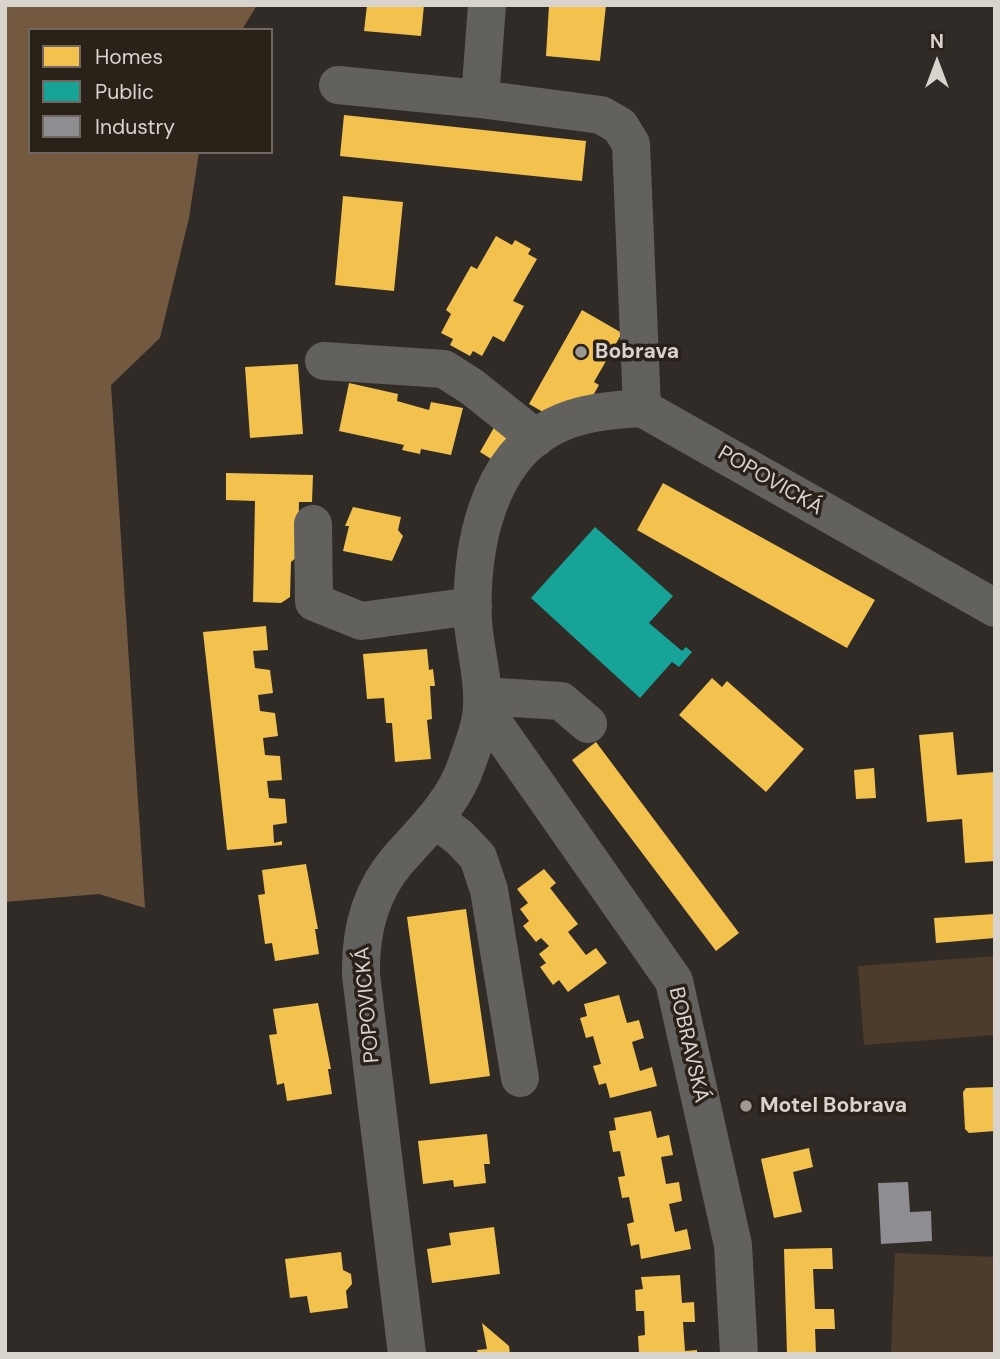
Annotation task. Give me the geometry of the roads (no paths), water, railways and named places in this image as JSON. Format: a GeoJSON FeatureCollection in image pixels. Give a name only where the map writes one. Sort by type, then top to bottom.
{"type":"FeatureCollection","features":[{"type":"Feature","properties":{"kind":"street"},"geometry":{"type":"LineString","coordinates":[[480,99],[487,5]]}},
{"type":"Feature","properties":{"kind":"street"},"geometry":{"type":"LineString","coordinates":[[338,85],[480,99],[601,115],[620,127],[631,144],[642,408]]}},
{"type":"Feature","properties":{"kind":"street"},"geometry":{"type":"LineString","coordinates":[[324,361],[444,369],[472,387],[536,438]]}},
{"type":"Feature","properties":{"kind":"street","name":"POPOVICKÁ"},"geometry":{"type":"LineString","coordinates":[[407,1354],[361,951],[362,932],[377,891],[396,862],[435,819],[459,786],[482,702],[473,606],[475,556],[484,517],[510,467],[536,438],[555,425],[583,415],[642,408],[995,608]]}},
{"type":"Feature","properties":{"kind":"street"},"geometry":{"type":"LineString","coordinates":[[313,524],[314,602],[361,621],[473,606]]}},
{"type":"Feature","properties":{"kind":"street"},"geometry":{"type":"LineString","coordinates":[[482,702],[561,701],[588,724]]}},
{"type":"Feature","properties":{"kind":"street","name":"BOBRAVSKÁ"},"geometry":{"type":"LineString","coordinates":[[482,702],[674,981],[733,1245],[739,1354]]}},
{"type":"Feature","properties":{"kind":"street"},"geometry":{"type":"LineString","coordinates":[[435,819],[460,838],[478,858],[489,890],[520,1078]]}},
{"type":"Feature","properties":{"kind":"place","name":"Bobrava"},"geometry":{"type":"Point","coordinates":[581,352]}},
{"type":"Feature","properties":{"kind":"place","name":"Motel Bobrava"},"geometry":{"type":"Point","coordinates":[746,1106]}}]}
